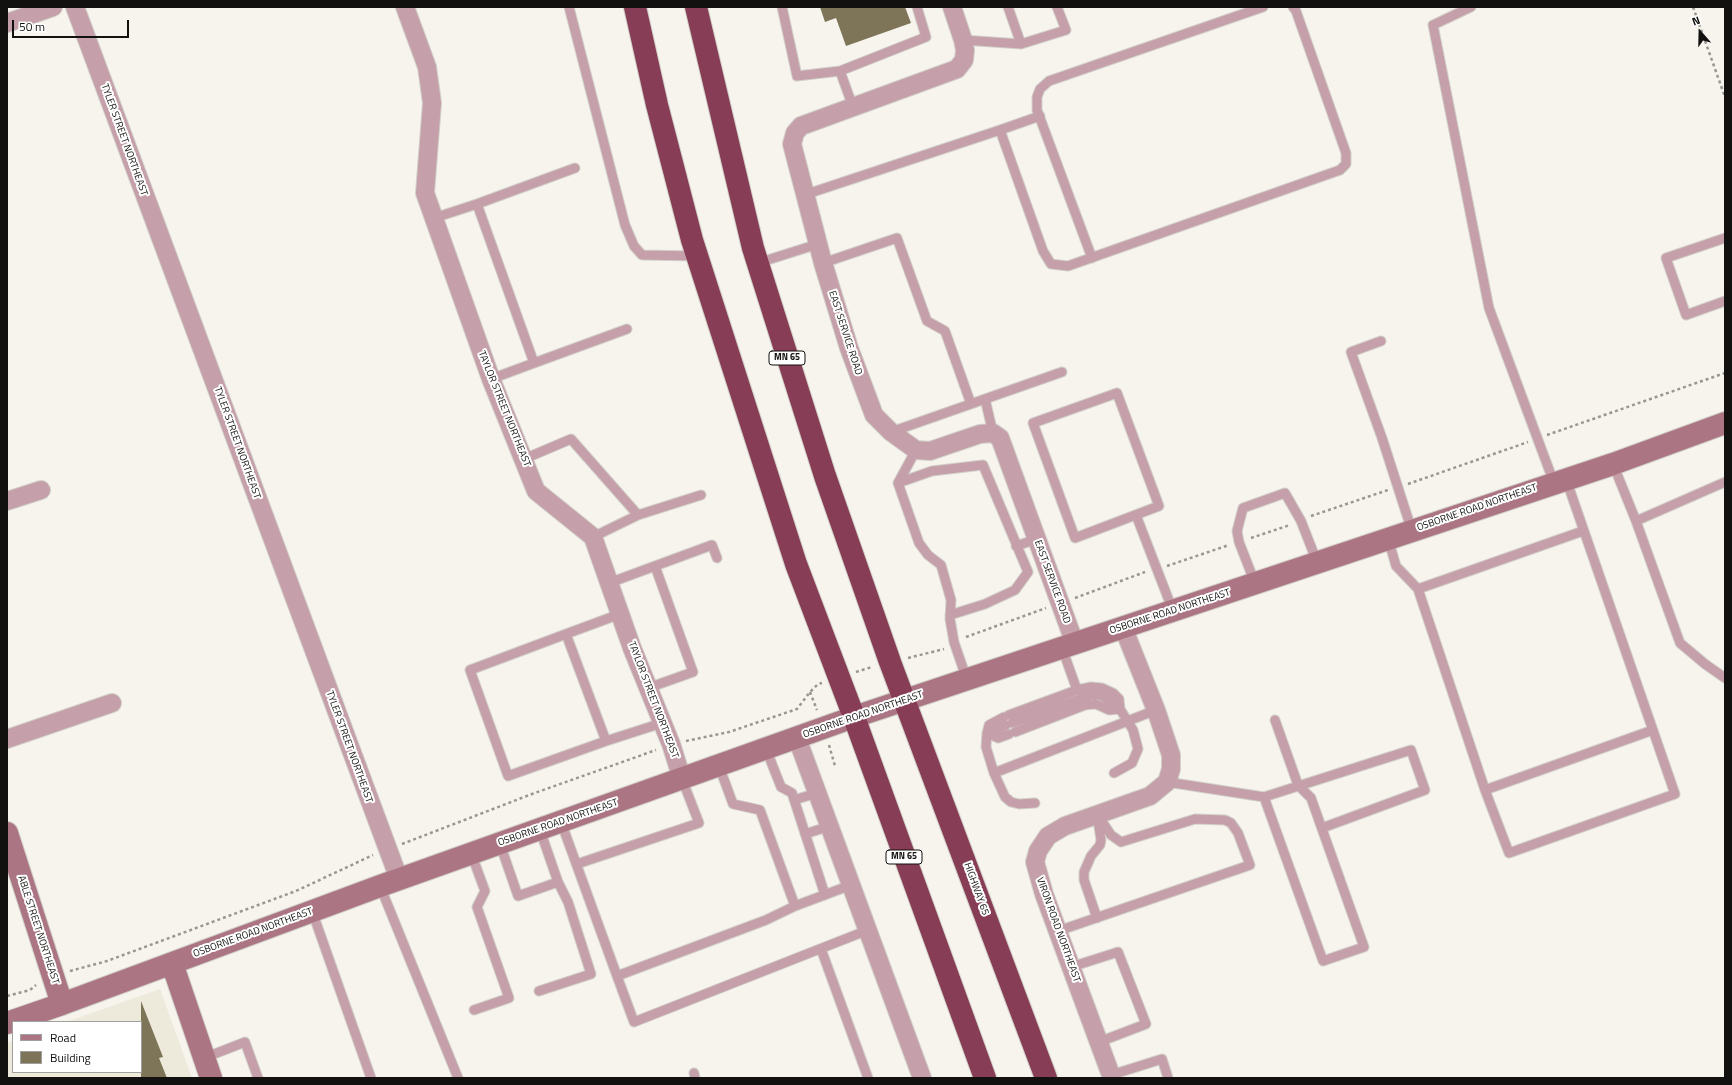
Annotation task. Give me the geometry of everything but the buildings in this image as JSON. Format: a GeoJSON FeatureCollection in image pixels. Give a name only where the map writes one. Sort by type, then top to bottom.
{"type":"FeatureCollection","features":[{"type":"Feature","properties":{"kind":"highway","name":"MN 65"},"geometry":{"type":"LineString","coordinates":[[635,7],[657,105],[697,256],[796,564],[854,717],[984,1078]]}},
{"type":"Feature","properties":{"kind":"highway","name":"MN 65"},"geometry":{"type":"LineString","coordinates":[[696,7],[758,263],[825,476],[890,662],[905,700]]}},
{"type":"Feature","properties":{"kind":"highway","name":"HIGHWAY 65"},"geometry":{"type":"LineString","coordinates":[[905,700],[1046,1078]]}},
{"type":"Feature","properties":{"kind":"street"},"geometry":{"type":"LineString","coordinates":[[7,23],[53,7]]}},
{"type":"Feature","properties":{"kind":"street","name":"TYLER STREET NORTHEAST"},"geometry":{"type":"LineString","coordinates":[[75,7],[387,849],[390,883]]}},
{"type":"Feature","properties":{"kind":"street","name":"TAYLOR STREET NORTHEAST"},"geometry":{"type":"LineString","coordinates":[[405,7],[427,67],[432,103],[425,193],[491,379],[536,491],[593,537],[620,614],[671,744],[682,779]]}},
{"type":"Feature","properties":{"kind":"street","name":"EAST SERVICE ROAD"},"geometry":{"type":"LineString","coordinates":[[916,450],[891,432],[874,415],[868,403],[849,348],[823,263],[804,195],[792,144],[795,133],[801,126],[957,69],[964,60],[963,40],[952,7]]}},
{"type":"Feature","properties":{"kind":"street","name":"OSBORNE ROAD NORTHEAST"},"geometry":{"type":"LineString","coordinates":[[13,1021],[312,911],[854,717],[1613,464],[1725,423]]}},
{"type":"Feature","properties":{"kind":"street"},"geometry":{"type":"LineString","coordinates":[[916,450],[930,451],[980,434],[993,433]]}},
{"type":"Feature","properties":{"kind":"street","name":"EAST SERVICE ROAD"},"geometry":{"type":"LineString","coordinates":[[993,433],[1000,438],[1060,603],[1068,646]]}},
{"type":"Feature","properties":{"kind":"street"},"geometry":{"type":"LineString","coordinates":[[7,501],[41,490]]}},
{"type":"Feature","properties":{"kind":"street"},"geometry":{"type":"LineString","coordinates":[[1123,627],[1156,710],[1171,755],[1171,770],[1167,782]]}},
{"type":"Feature","properties":{"kind":"street"},"geometry":{"type":"LineString","coordinates":[[7,739],[112,703]]}},
{"type":"Feature","properties":{"kind":"street"},"geometry":{"type":"LineString","coordinates":[[797,738],[922,1078]]}},
{"type":"Feature","properties":{"kind":"street","name":"VIRON ROAD NORTHEAST"},"geometry":{"type":"LineString","coordinates":[[1112,1076],[1044,894],[1035,862],[1038,850],[1048,836],[1065,826],[1150,796],[1167,782]]}},
{"type":"Feature","properties":{"kind":"street","name":"ABLE STREET NORTHEAST"},"geometry":{"type":"LineString","coordinates":[[7,833],[62,1004]]}},
{"type":"Feature","properties":{"kind":"street"},"geometry":{"type":"LineString","coordinates":[[170,964],[176,975],[211,1078]]}},
{"type":"Feature","properties":{"kind":"lane"},"geometry":{"type":"LineString","coordinates":[[570,7],[625,225],[634,246],[642,255],[697,256]]}},
{"type":"Feature","properties":{"kind":"lane"},"geometry":{"type":"LineString","coordinates":[[782,7],[797,76],[840,71],[926,37],[917,7]]}},
{"type":"Feature","properties":{"kind":"lane"},"geometry":{"type":"LineString","coordinates":[[963,40],[1021,44],[1066,30],[1057,7]]}},
{"type":"Feature","properties":{"kind":"lane"},"geometry":{"type":"LineString","coordinates":[[1092,258],[1037,110],[1037,97],[1040,89],[1049,81],[1262,7]]}},
{"type":"Feature","properties":{"kind":"lane"},"geometry":{"type":"LineString","coordinates":[[1000,130],[1043,251],[1051,264],[1068,266],[1340,170],[1346,164],[1346,153],[1296,11],[1293,7]]}},
{"type":"Feature","properties":{"kind":"lane"},"geometry":{"type":"LineString","coordinates":[[1388,538],[1396,566],[1418,589],[1486,790],[1509,853],[1675,794],[1584,531],[1538,438],[1489,308],[1433,24],[1471,7]]}},
{"type":"Feature","properties":{"kind":"lane"},"geometry":{"type":"LineString","coordinates":[[1008,8],[1021,44]]}},
{"type":"Feature","properties":{"kind":"lane"},"geometry":{"type":"LineString","coordinates":[[840,71],[853,107]]}},
{"type":"Feature","properties":{"kind":"lane"},"geometry":{"type":"LineString","coordinates":[[804,195],[1040,116]]}},
{"type":"Feature","properties":{"kind":"lane"},"geometry":{"type":"LineString","coordinates":[[434,218],[575,168]]}},
{"type":"Feature","properties":{"kind":"lane"},"geometry":{"type":"LineString","coordinates":[[477,204],[534,363]]}},
{"type":"Feature","properties":{"kind":"lane"},"geometry":{"type":"LineString","coordinates":[[823,263],[897,238],[927,321],[945,331],[971,404]]}},
{"type":"Feature","properties":{"kind":"lane"},"geometry":{"type":"LineString","coordinates":[[1725,238],[1666,258],[1686,315],[1725,300]]}},
{"type":"Feature","properties":{"kind":"lane"},"geometry":{"type":"LineString","coordinates":[[758,263],[818,244]]}},
{"type":"Feature","properties":{"kind":"lane"},"geometry":{"type":"LineString","coordinates":[[491,379],[627,329]]}},
{"type":"Feature","properties":{"kind":"lane"},"geometry":{"type":"LineString","coordinates":[[1381,341],[1351,352],[1382,438],[1412,531]]}},
{"type":"Feature","properties":{"kind":"lane"},"geometry":{"type":"LineString","coordinates":[[891,432],[1062,372]]}},
{"type":"Feature","properties":{"kind":"lane"},"geometry":{"type":"LineString","coordinates":[[1116,393],[1159,506],[1136,515],[1075,538],[1033,423],[1116,393]]}},
{"type":"Feature","properties":{"kind":"lane"},"geometry":{"type":"LineString","coordinates":[[985,399],[993,433]]}},
{"type":"Feature","properties":{"kind":"lane"},"geometry":{"type":"LineString","coordinates":[[524,459],[571,439],[638,515]]}},
{"type":"Feature","properties":{"kind":"lane"},"geometry":{"type":"LineString","coordinates":[[916,450],[898,483],[919,543],[928,556],[941,566],[951,600],[950,615],[954,642],[966,680]]}},
{"type":"Feature","properties":{"kind":"lane"},"geometry":{"type":"LineString","coordinates":[[1613,464],[1636,521],[1680,643],[1704,664],[1725,678]]}},
{"type":"Feature","properties":{"kind":"lane"},"geometry":{"type":"LineString","coordinates":[[898,483],[932,471],[983,465],[1028,572],[1015,590],[985,604],[950,615]]}},
{"type":"Feature","properties":{"kind":"lane"},"geometry":{"type":"LineString","coordinates":[[1636,521],[1725,482]]}},
{"type":"Feature","properties":{"kind":"lane"},"geometry":{"type":"LineString","coordinates":[[1255,583],[1239,542],[1237,532],[1244,508],[1285,493],[1301,521],[1317,562]]}},
{"type":"Feature","properties":{"kind":"lane"},"geometry":{"type":"LineString","coordinates":[[593,537],[638,515],[701,495]]}},
{"type":"Feature","properties":{"kind":"lane"},"geometry":{"type":"LineString","coordinates":[[1136,515],[1173,611]]}},
{"type":"Feature","properties":{"kind":"lane"},"geometry":{"type":"LineString","coordinates":[[1418,589],[1584,531]]}},
{"type":"Feature","properties":{"kind":"lane"},"geometry":{"type":"LineString","coordinates":[[1016,546],[1037,539]]}},
{"type":"Feature","properties":{"kind":"lane"},"geometry":{"type":"LineString","coordinates":[[609,583],[712,545],[717,558]]}},
{"type":"Feature","properties":{"kind":"lane"},"geometry":{"type":"LineString","coordinates":[[648,688],[693,672],[655,566]]}},
{"type":"Feature","properties":{"kind":"lane"},"geometry":{"type":"LineString","coordinates":[[620,614],[470,670],[508,776],[606,741],[662,723]]}},
{"type":"Feature","properties":{"kind":"lane"},"geometry":{"type":"LineString","coordinates":[[566,634],[606,741]]}},
{"type":"Feature","properties":{"kind":"lane"},"geometry":{"type":"LineString","coordinates":[[1068,646],[1077,690]]}},
{"type":"Feature","properties":{"kind":"lane"},"geometry":{"type":"LineString","coordinates":[[1035,803],[1019,804],[1011,802],[1005,797],[994,773],[986,747],[987,734],[1077,690],[1091,687],[1102,688],[1113,693],[1119,699],[1120,709]]}},
{"type":"Feature","properties":{"kind":"lane"},"geometry":{"type":"LineString","coordinates":[[1009,724],[1091,695],[1100,695],[1120,709],[1133,730],[1138,749],[1137,756],[1132,763],[1114,773]]}},
{"type":"Feature","properties":{"kind":"lane"},"geometry":{"type":"LineString","coordinates":[[994,773],[1156,710]]}},
{"type":"Feature","properties":{"kind":"lane"},"geometry":{"type":"LineString","coordinates":[[1264,797],[1323,961],[1364,947],[1311,798],[1298,785],[1275,720]]}},
{"type":"Feature","properties":{"kind":"lane"},"geometry":{"type":"LineString","coordinates":[[1486,790],[1653,730]]}},
{"type":"Feature","properties":{"kind":"lane"},"geometry":{"type":"LineString","coordinates":[[766,749],[781,787],[792,793],[825,895]]}},
{"type":"Feature","properties":{"kind":"lane"},"geometry":{"type":"LineString","coordinates":[[1167,782],[1264,797],[1411,750],[1424,790],[1322,828]]}},
{"type":"Feature","properties":{"kind":"lane"},"geometry":{"type":"LineString","coordinates":[[719,766],[733,804],[760,810],[795,906]]}},
{"type":"Feature","properties":{"kind":"lane"},"geometry":{"type":"LineString","coordinates":[[577,864],[699,823],[682,779]]}},
{"type":"Feature","properties":{"kind":"lane"},"geometry":{"type":"LineString","coordinates":[[794,800],[817,792]]}},
{"type":"Feature","properties":{"kind":"lane"},"geometry":{"type":"LineString","coordinates":[[1097,814],[1111,835],[1119,841]]}},
{"type":"Feature","properties":{"kind":"lane"},"geometry":{"type":"LineString","coordinates":[[1097,814],[1101,840],[1098,848],[1091,856],[1084,872],[1084,880],[1097,918]]}},
{"type":"Feature","properties":{"kind":"lane"},"geometry":{"type":"LineString","coordinates":[[1058,931],[1250,865],[1235,828],[1230,823],[1219,819],[1195,819],[1126,842],[1119,841],[1098,848]]}},
{"type":"Feature","properties":{"kind":"lane"},"geometry":{"type":"LineString","coordinates":[[561,822],[634,1022],[868,930]]}},
{"type":"Feature","properties":{"kind":"lane"},"geometry":{"type":"LineString","coordinates":[[805,834],[830,826]]}},
{"type":"Feature","properties":{"kind":"lane"},"geometry":{"type":"LineString","coordinates":[[539,991],[591,974],[568,902],[558,882],[540,830]]}},
{"type":"Feature","properties":{"kind":"lane"},"geometry":{"type":"LineString","coordinates":[[500,844],[518,896],[558,882]]}},
{"type":"Feature","properties":{"kind":"lane"},"geometry":{"type":"LineString","coordinates":[[471,854],[485,891],[477,908],[510,998],[474,1010]]}},
{"type":"Feature","properties":{"kind":"lane"},"geometry":{"type":"LineString","coordinates":[[390,883],[458,1078]]}},
{"type":"Feature","properties":{"kind":"lane"},"geometry":{"type":"LineString","coordinates":[[617,976],[766,920],[795,906],[851,885]]}},
{"type":"Feature","properties":{"kind":"lane"},"geometry":{"type":"LineString","coordinates":[[312,911],[371,1078]]}},
{"type":"Feature","properties":{"kind":"lane"},"geometry":{"type":"LineString","coordinates":[[821,949],[868,1078]]}},
{"type":"Feature","properties":{"kind":"lane"},"geometry":{"type":"LineString","coordinates":[[1071,967],[1118,952],[1146,1024],[1099,1042]]}},
{"type":"Feature","properties":{"kind":"lane"},"geometry":{"type":"LineString","coordinates":[[204,1058],[245,1042],[258,1078]]}},
{"type":"Feature","properties":{"kind":"lane"},"geometry":{"type":"LineString","coordinates":[[1112,1076],[1162,1059],[1168,1078]]}},
{"type":"Feature","properties":{"kind":"path"},"geometry":{"type":"LineString","coordinates":[[1693,7],[1725,96]]}},
{"type":"Feature","properties":{"kind":"path"},"geometry":{"type":"LineString","coordinates":[[7,996],[30,990],[53,976],[107,962],[296,891],[387,849],[525,796],[671,744],[729,732],[797,709],[818,684],[890,662],[943,649],[954,642],[1060,603],[1301,521],[1320,512],[1397,487],[1725,373]]}},
{"type":"Feature","properties":{"kind":"shaded area"},"geometry":{"type":"Polygon","coordinates":[[[160,989],[192,1078],[7,1078],[7,1043],[12,1041],[12,1073],[142,1073],[142,1021],[69,1021],[160,989]]]}}]}
